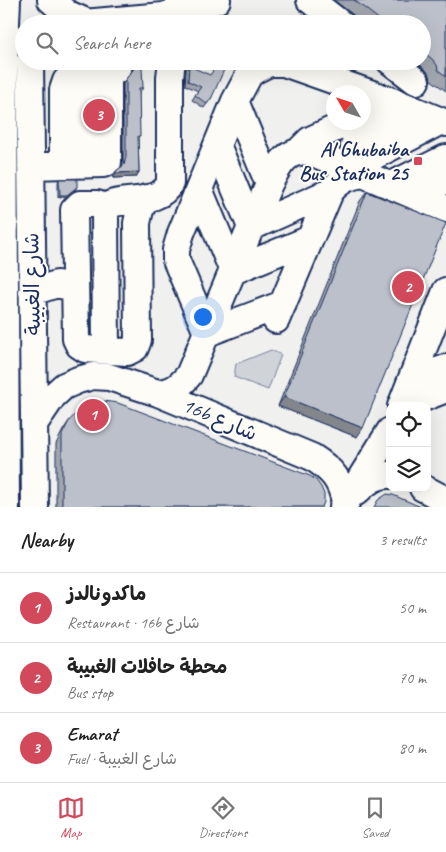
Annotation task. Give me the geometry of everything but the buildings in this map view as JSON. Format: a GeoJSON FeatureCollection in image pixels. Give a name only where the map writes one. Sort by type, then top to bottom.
{"type":"FeatureCollection","features":[{"type":"Feature","properties":{"kind":"street"},"geometry":{"type":"LineString","coordinates":[[51,0],[70,15]]}},
{"type":"Feature","properties":{"kind":"street"},"geometry":{"type":"LineString","coordinates":[[165,15],[218,0]]}},
{"type":"Feature","properties":{"kind":"street"},"geometry":{"type":"LineString","coordinates":[[204,15],[218,0]]}},
{"type":"Feature","properties":{"kind":"street"},"geometry":{"type":"LineString","coordinates":[[310,0],[329,15]]}},
{"type":"Feature","properties":{"kind":"street","name":"شارع الغبيبة"},"geometry":{"type":"LineString","coordinates":[[6,507],[2,67],[10,19]]}},
{"type":"Feature","properties":{"kind":"street","name":"شارع الغبيبة"},"geometry":{"type":"LineString","coordinates":[[30,70],[35,507]]}},
{"type":"Feature","properties":{"kind":"street"},"geometry":{"type":"LineString","coordinates":[[30,92],[43,70]]}},
{"type":"Feature","properties":{"kind":"street"},"geometry":{"type":"LineString","coordinates":[[30,166],[107,163],[109,160],[104,70],[69,78],[64,85],[74,164]]}},
{"type":"Feature","properties":{"kind":"street"},"geometry":{"type":"LineString","coordinates":[[106,350],[106,208],[111,204],[161,195],[168,188],[170,183],[171,70]]}},
{"type":"Feature","properties":{"kind":"street"},"geometry":{"type":"LineString","coordinates":[[206,335],[176,260],[176,250],[208,167],[249,75],[255,70]]}},
{"type":"Feature","properties":{"kind":"street"},"geometry":{"type":"LineString","coordinates":[[300,70],[429,120]]}},
{"type":"Feature","properties":{"kind":"street"},"geometry":{"type":"LineString","coordinates":[[402,70],[416,81]]}},
{"type":"Feature","properties":{"kind":"street"},"geometry":{"type":"LineString","coordinates":[[371,116],[429,120]]}},
{"type":"Feature","properties":{"kind":"street"},"geometry":{"type":"LineString","coordinates":[[400,188],[429,120]]}},
{"type":"Feature","properties":{"kind":"street"},"geometry":{"type":"LineString","coordinates":[[400,188],[429,120]]}},
{"type":"Feature","properties":{"kind":"street"},"geometry":{"type":"LineString","coordinates":[[299,151],[310,140],[332,130]]}},
{"type":"Feature","properties":{"kind":"street"},"geometry":{"type":"LineString","coordinates":[[158,393],[166,392],[181,385],[189,375],[281,162],[292,153],[299,151],[311,152],[400,188]]}},
{"type":"Feature","properties":{"kind":"street"},"geometry":{"type":"LineString","coordinates":[[400,188],[446,158]]}},
{"type":"Feature","properties":{"kind":"street"},"geometry":{"type":"LineString","coordinates":[[208,167],[247,238]]}},
{"type":"Feature","properties":{"kind":"street"},"geometry":{"type":"LineString","coordinates":[[208,167],[247,238]]}},
{"type":"Feature","properties":{"kind":"street"},"geometry":{"type":"LineString","coordinates":[[208,167],[247,238]]}},
{"type":"Feature","properties":{"kind":"street"},"geometry":{"type":"LineString","coordinates":[[247,238],[330,192],[350,176],[400,188],[446,180]]}},
{"type":"Feature","properties":{"kind":"street"},"geometry":{"type":"LineString","coordinates":[[206,335],[269,326],[278,316],[330,192]]}},
{"type":"Feature","properties":{"kind":"street"},"geometry":{"type":"LineString","coordinates":[[105,214],[103,208],[97,204],[80,204],[74,210],[75,332],[77,342],[85,349],[127,352],[135,348],[139,332],[137,223],[140,210],[146,198]]}},
{"type":"Feature","properties":{"kind":"street"},"geometry":{"type":"LineString","coordinates":[[247,238],[310,239]]}},
{"type":"Feature","properties":{"kind":"street"},"geometry":{"type":"LineString","coordinates":[[247,238],[310,239]]}},
{"type":"Feature","properties":{"kind":"street"},"geometry":{"type":"LineString","coordinates":[[32,292],[57,284],[74,288]]}},
{"type":"Feature","properties":{"kind":"street"},"geometry":{"type":"LineString","coordinates":[[404,402],[433,343],[446,291]]}},
{"type":"Feature","properties":{"kind":"street"},"geometry":{"type":"LineString","coordinates":[[206,335],[287,294]]}},
{"type":"Feature","properties":{"kind":"street"},"geometry":{"type":"LineString","coordinates":[[433,343],[446,368]]}},
{"type":"Feature","properties":{"kind":"street","name":"16b شارع"},"geometry":{"type":"LineString","coordinates":[[34,424],[53,396],[64,386],[93,376],[109,377],[158,393],[312,457],[333,472],[344,492],[344,505]]}},
{"type":"Feature","properties":{"kind":"street"},"geometry":{"type":"LineString","coordinates":[[412,402],[446,389]]}},
{"type":"Feature","properties":{"kind":"street"},"geometry":{"type":"LineString","coordinates":[[431,412],[446,406]]}},
{"type":"Feature","properties":{"kind":"street"},"geometry":{"type":"LineString","coordinates":[[344,505],[386,437]]}},
{"type":"Feature","properties":{"kind":"street"},"geometry":{"type":"LineString","coordinates":[[344,505],[369,480],[377,476],[386,475]]}},
{"type":"Feature","properties":{"kind":"street"},"geometry":{"type":"LineString","coordinates":[[431,492],[446,500]]}},
{"type":"Feature","properties":{"kind":"shaded area"},"geometry":{"type":"Polygon","coordinates":[[[271,350],[281,355],[268,390],[234,377],[236,364],[271,350]]]}},
{"type":"Feature","properties":{"kind":"place","name":"Emarat"},"geometry":{"type":"Point","coordinates":[99,115]}},
{"type":"Feature","properties":{"kind":"place","name":"Al Ghubaiba Bus Station 25"},"geometry":{"type":"Point","coordinates":[418,161]}},
{"type":"Feature","properties":{"kind":"place","name":"محطة حافلات الغبيبة"},"geometry":{"type":"Point","coordinates":[408,287]}},
{"type":"Feature","properties":{"kind":"place","name":"ماكدونالدز"},"geometry":{"type":"Point","coordinates":[93,415]}}]}
